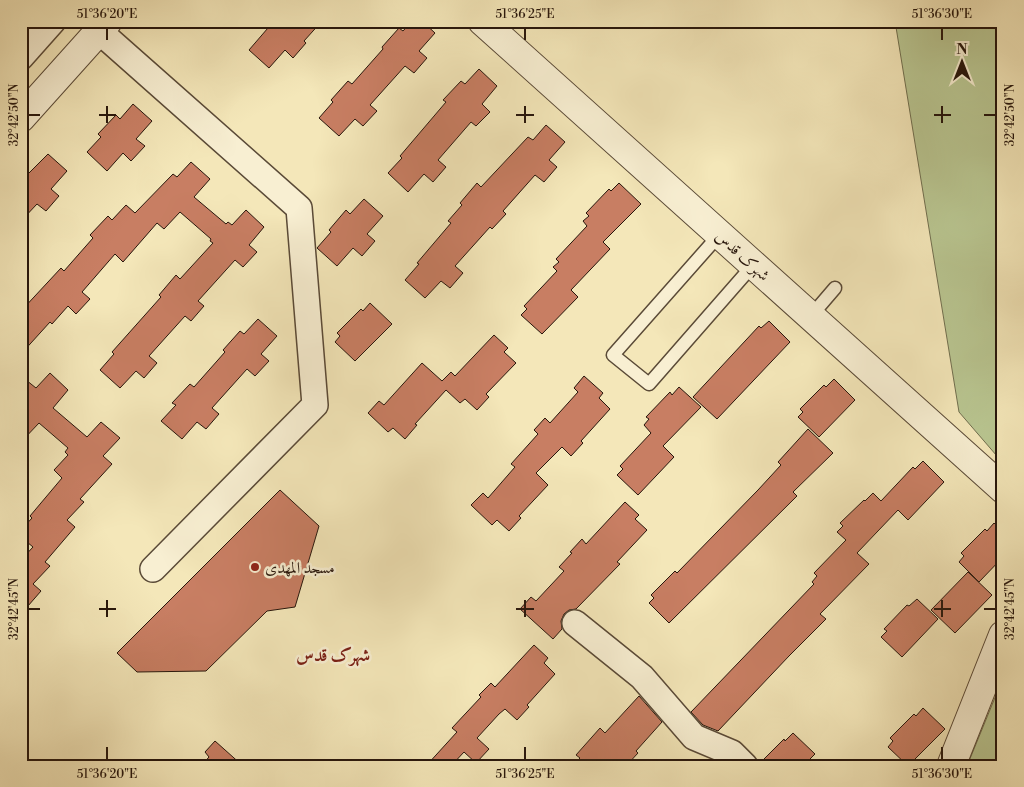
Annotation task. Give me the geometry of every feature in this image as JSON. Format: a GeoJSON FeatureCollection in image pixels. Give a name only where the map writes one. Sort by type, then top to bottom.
{"type":"FeatureCollection","features":[{"type":"Feature","properties":{"kind":"street"},"geometry":{"type":"LineString","coordinates":[[21,57],[54,21]]}},
{"type":"Feature","properties":{"kind":"street","name":"شهرک قدس"},"geometry":{"type":"LineString","coordinates":[[482,21],[1003,489]]}},
{"type":"Feature","properties":{"kind":"street"},"geometry":{"type":"LineString","coordinates":[[21,118],[104,26],[299,208],[315,404],[153,570]]}},
{"type":"Feature","properties":{"kind":"street"},"geometry":{"type":"LineString","coordinates":[[575,623],[642,677],[694,737],[732,753],[745,766]]}},
{"type":"Feature","properties":{"kind":"street"},"geometry":{"type":"LineString","coordinates":[[952,766],[1003,635]]}},
{"type":"Feature","properties":{"kind":"lane"},"geometry":{"type":"LineString","coordinates":[[720,234],[614,355],[649,384],[754,264]]}},
{"type":"Feature","properties":{"kind":"lane"},"geometry":{"type":"LineString","coordinates":[[811,316],[835,288]]}},
{"type":"Feature","properties":{"kind":"green space"},"geometry":{"type":"Polygon","coordinates":[[[895,21],[1003,21],[1003,463],[959,412],[895,21]]]}},
{"type":"Feature","properties":{"kind":"green space"},"geometry":{"type":"Polygon","coordinates":[[[1003,678],[1003,766],[967,766],[1003,678]]]}},
{"type":"Feature","properties":{"kind":"building"},"geometry":{"type":"Polygon","coordinates":[[[274,21],[322,21],[304,41],[306,43],[293,58],[285,50],[269,68],[249,50],[274,21]]]}},
{"type":"Feature","properties":{"kind":"building"},"geometry":{"type":"Polygon","coordinates":[[[412,21],[422,21],[435,33],[419,51],[427,58],[414,73],[405,66],[370,105],[377,111],[363,126],[355,119],[339,136],[319,118],[333,102],[331,100],[348,81],[352,84],[399,28],[403,31],[412,21]]]}},
{"type":"Feature","properties":{"kind":"building"},"geometry":{"type":"Polygon","coordinates":[[[479,69],[497,86],[482,104],[490,112],[476,126],[471,122],[438,160],[446,167],[433,182],[424,174],[408,192],[388,173],[446,102],[443,100],[461,81],[465,84],[479,69]]]}},
{"type":"Feature","properties":{"kind":"building"},"geometry":{"type":"Polygon","coordinates":[[[133,104],[152,121],[136,139],[145,146],[131,161],[123,153],[107,171],[87,152],[101,137],[98,134],[116,115],[120,119],[133,104]]]}},
{"type":"Feature","properties":{"kind":"building"},"geometry":{"type":"Polygon","coordinates":[[[546,125],[565,142],[549,160],[557,167],[544,182],[535,175],[503,211],[506,214],[492,229],[490,227],[455,266],[463,273],[450,288],[441,281],[425,298],[405,280],[451,223],[448,221],[477,183],[481,187],[528,137],[533,140],[546,125]]]}},
{"type":"Feature","properties":{"kind":"building"},"geometry":{"type":"Polygon","coordinates":[[[48,154],[67,171],[51,189],[59,196],[46,211],[37,204],[21,221],[21,181],[48,154]]]}},
{"type":"Feature","properties":{"kind":"building"},"geometry":{"type":"Polygon","coordinates":[[[191,162],[210,179],[194,197],[226,224],[228,222],[232,225],[246,210],[264,227],[249,245],[257,252],[243,267],[235,260],[198,301],[204,306],[191,321],[185,316],[149,356],[157,363],[144,378],[136,371],[120,388],[100,370],[114,354],[112,352],[161,297],[159,295],[176,275],[180,279],[213,243],[210,241],[211,239],[180,212],[164,229],[157,223],[123,262],[115,254],[82,292],[90,299],[76,314],[68,306],[52,324],[50,322],[21,354],[21,311],[61,268],[64,271],[93,238],[90,235],[108,216],[112,220],[126,205],[135,213],[173,174],[177,177],[191,162]]]}},
{"type":"Feature","properties":{"kind":"building"},"geometry":{"type":"Polygon","coordinates":[[[619,183],[641,204],[603,242],[610,249],[571,290],[578,297],[542,334],[521,315],[527,309],[524,306],[557,271],[553,267],[559,262],[556,259],[587,226],[583,221],[589,216],[586,213],[609,189],[611,191],[619,183]]]}},
{"type":"Feature","properties":{"kind":"building"},"geometry":{"type":"Polygon","coordinates":[[[364,199],[383,216],[367,234],[375,241],[362,256],[353,248],[337,266],[317,248],[346,210],[350,214],[364,199]]]}},
{"type":"Feature","properties":{"kind":"building"},"geometry":{"type":"Polygon","coordinates":[[[370,303],[392,324],[355,361],[335,342],[340,336],[337,333],[361,309],[363,311],[370,303]]]}},
{"type":"Feature","properties":{"kind":"building"},"geometry":{"type":"Polygon","coordinates":[[[258,319],[277,336],[261,354],[269,361],[255,376],[247,369],[212,408],[219,414],[206,429],[197,422],[182,439],[161,421],[176,405],[172,403],[190,384],[194,387],[225,352],[223,350],[240,331],[244,334],[258,319]]]}},
{"type":"Feature","properties":{"kind":"building"},"geometry":{"type":"Polygon","coordinates":[[[769,321],[790,342],[717,419],[693,397],[759,326],[761,328],[769,321]]]}},
{"type":"Feature","properties":{"kind":"building"},"geometry":{"type":"Polygon","coordinates":[[[494,335],[508,348],[504,352],[516,363],[486,394],[489,397],[477,410],[465,399],[460,403],[446,390],[415,424],[417,425],[405,439],[393,428],[388,432],[368,413],[379,401],[384,405],[422,363],[442,381],[451,372],[455,376],[494,335]]]}},
{"type":"Feature","properties":{"kind":"building"},"geometry":{"type":"Polygon","coordinates":[[[50,373],[68,390],[53,408],[87,437],[101,422],[120,438],[103,456],[112,464],[80,499],[84,502],[67,520],[75,527],[45,562],[50,566],[33,584],[41,591],[21,614],[21,560],[33,547],[21,537],[21,530],[32,518],[30,516],[62,478],[54,470],[68,455],[65,452],[68,448],[39,423],[21,442],[21,376],[36,388],[50,373]]]}},
{"type":"Feature","properties":{"kind":"building"},"geometry":{"type":"Polygon","coordinates":[[[584,376],[603,393],[599,398],[610,409],[581,441],[583,443],[571,456],[562,447],[536,473],[548,485],[519,516],[521,518],[509,531],[497,520],[492,525],[471,505],[483,493],[488,498],[515,467],[511,464],[538,434],[534,430],[545,418],[550,423],[578,392],[574,388],[584,376]]]}},
{"type":"Feature","properties":{"kind":"building"},"geometry":{"type":"Polygon","coordinates":[[[834,379],[855,400],[819,437],[798,417],[803,412],[800,409],[824,385],[826,387],[834,379]]]}},
{"type":"Feature","properties":{"kind":"building"},"geometry":{"type":"Polygon","coordinates":[[[679,387],[701,407],[663,446],[674,457],[638,495],[617,475],[623,469],[620,466],[651,433],[644,425],[649,419],[646,417],[670,392],[672,395],[679,387]]]}},
{"type":"Feature","properties":{"kind":"building"},"geometry":{"type":"Polygon","coordinates":[[[808,429],[833,453],[793,492],[797,496],[669,623],[649,603],[654,598],[651,595],[675,571],[677,573],[758,490],[781,465],[778,462],[808,429]]]}},
{"type":"Feature","properties":{"kind":"building"},"geometry":{"type":"Polygon","coordinates":[[[923,461],[944,482],[908,520],[898,510],[857,553],[869,564],[820,614],[826,619],[718,731],[703,725],[691,712],[814,584],[812,582],[817,576],[814,573],[846,540],[837,532],[843,526],[840,523],[873,493],[881,501],[913,467],[915,469],[923,461]]]}},
{"type":"Feature","properties":{"kind":"building","name":"مسجد المهدی"},"geometry":{"type":"Polygon","coordinates":[[[280,490],[319,526],[295,607],[267,611],[206,671],[137,672],[117,653],[280,490]]]}},
{"type":"Feature","properties":{"kind":"building"},"geometry":{"type":"Polygon","coordinates":[[[625,502],[639,515],[635,519],[647,530],[617,562],[620,564],[576,609],[569,610],[564,614],[561,621],[562,629],[553,639],[520,609],[531,597],[536,601],[564,571],[559,567],[572,553],[570,552],[582,539],[586,544],[625,502]]]}},
{"type":"Feature","properties":{"kind":"building"},"geometry":{"type":"Polygon","coordinates":[[[994,523],[1003,532],[1003,557],[979,582],[959,562],[964,556],[961,553],[985,529],[987,531],[994,523]]]}},
{"type":"Feature","properties":{"kind":"building"},"geometry":{"type":"Polygon","coordinates":[[[968,572],[992,595],[955,633],[931,610],[968,572]]]}},
{"type":"Feature","properties":{"kind":"building"},"geometry":{"type":"Polygon","coordinates":[[[917,599],[938,619],[902,657],[881,637],[887,631],[884,629],[907,605],[909,606],[917,599]]]}},
{"type":"Feature","properties":{"kind":"building"},"geometry":{"type":"Polygon","coordinates":[[[534,645],[548,658],[544,663],[555,674],[527,705],[529,707],[517,720],[505,709],[499,714],[477,738],[489,749],[476,763],[464,752],[451,766],[426,766],[457,732],[452,728],[481,697],[479,695],[491,683],[495,687],[534,645]]]}},
{"type":"Feature","properties":{"kind":"building"},"geometry":{"type":"Polygon","coordinates":[[[639,696],[662,722],[636,751],[638,753],[626,766],[572,766],[580,758],[576,755],[600,728],[605,733],[639,696]]]}},
{"type":"Feature","properties":{"kind":"building"},"geometry":{"type":"Polygon","coordinates":[[[923,708],[945,729],[908,766],[888,747],[893,741],[890,738],[914,714],[916,716],[923,708]]]}},
{"type":"Feature","properties":{"kind":"building"},"geometry":{"type":"Polygon","coordinates":[[[793,733],[815,754],[803,766],[759,766],[784,739],[785,741],[793,733]]]}},
{"type":"Feature","properties":{"kind":"building"},"geometry":{"type":"Polygon","coordinates":[[[215,741],[243,766],[201,766],[209,757],[205,752],[215,741]]]}},
{"type":"Feature","properties":{"kind":"place","name":"مسجد المهدی"},"geometry":{"type":"Point","coordinates":[255,567]}},
{"type":"Feature","properties":{"kind":"district","name":"شهرک قدس"},"geometry":{"type":"Point","coordinates":[333,655]}}]}
